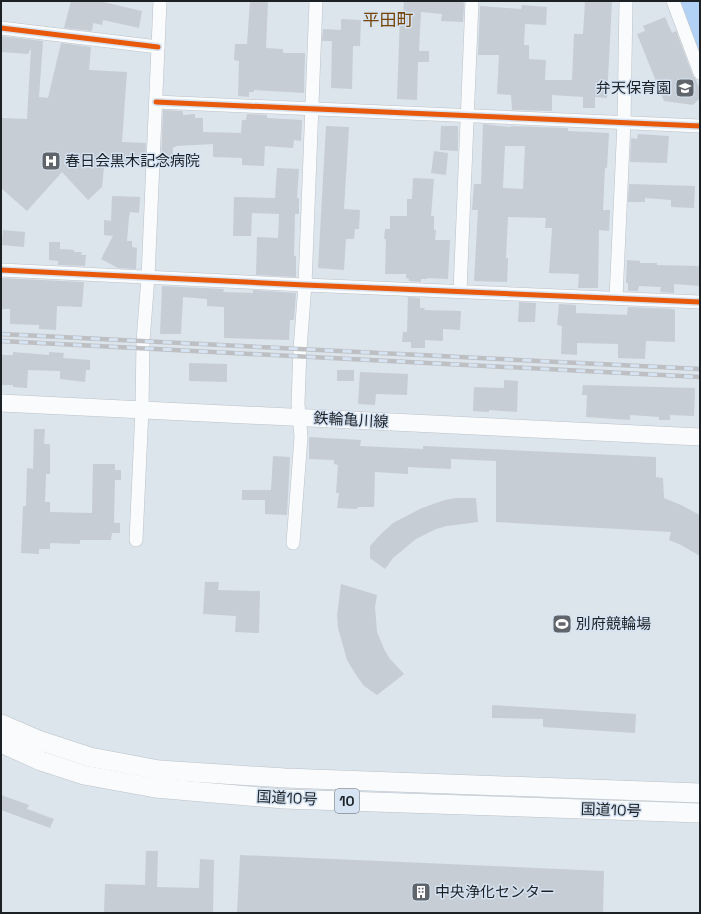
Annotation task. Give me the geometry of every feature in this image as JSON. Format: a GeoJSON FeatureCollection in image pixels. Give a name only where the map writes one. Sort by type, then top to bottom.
{"type":"FeatureCollection","features":[{"type":"Feature","properties":{"kind":"highway","name":"国道10号"},"geometry":{"type":"LineString","coordinates":[[1,724],[38,740],[90,757],[160,770],[285,778],[700,793]]}},
{"type":"Feature","properties":{"kind":"highway","name":"国道10号"},"geometry":{"type":"LineString","coordinates":[[1,743],[41,761],[84,775],[155,788],[284,799],[700,813]]}},
{"type":"Feature","properties":{"kind":"main road","name":"鉄輪亀川線"},"geometry":{"type":"LineString","coordinates":[[1,402],[142,415]]}},
{"type":"Feature","properties":{"kind":"main road","name":"鉄輪亀川線"},"geometry":{"type":"LineString","coordinates":[[1,413],[142,415],[700,437]]}},
{"type":"Feature","properties":{"kind":"main road","name":"鉄輪亀川線"},"geometry":{"type":"LineString","coordinates":[[299,422],[700,447]]}},
{"type":"Feature","properties":{"kind":"street"},"geometry":{"type":"LineString","coordinates":[[136,540],[142,415],[143,341],[148,277],[160,1]]}},
{"type":"Feature","properties":{"kind":"street"},"geometry":{"type":"LineString","coordinates":[[293,543],[301,437],[298,404],[300,349],[305,285],[316,1]]}},
{"type":"Feature","properties":{"kind":"street"},"geometry":{"type":"LineString","coordinates":[[460,291],[472,1]]}},
{"type":"Feature","properties":{"kind":"street"},"geometry":{"type":"LineString","coordinates":[[616,298],[624,122],[626,1]]}},
{"type":"Feature","properties":{"kind":"street"},"geometry":{"type":"LineString","coordinates":[[673,1],[700,73]]}},
{"type":"Feature","properties":{"kind":"street"},"geometry":{"type":"LineString","coordinates":[[1,28],[158,47]]}},
{"type":"Feature","properties":{"kind":"street"},"geometry":{"type":"LineString","coordinates":[[156,102],[700,126]]}},
{"type":"Feature","properties":{"kind":"street"},"geometry":{"type":"LineString","coordinates":[[1,270],[700,302]]}},
{"type":"Feature","properties":{"kind":"building"},"geometry":{"type":"Polygon","coordinates":[[[71,1],[99,1],[142,11],[139,28],[103,20],[102,25],[93,23],[92,31],[64,28],[71,1]]]}},
{"type":"Feature","properties":{"kind":"building"},"geometry":{"type":"Polygon","coordinates":[[[250,1],[268,1],[266,48],[283,49],[283,53],[305,53],[304,93],[254,90],[254,92],[249,92],[249,97],[238,96],[239,61],[234,60],[235,44],[247,44],[250,1]]]}},
{"type":"Feature","properties":{"kind":"building"},"geometry":{"type":"Polygon","coordinates":[[[404,1],[463,1],[464,5],[463,22],[441,21],[442,14],[421,12],[419,51],[429,51],[429,62],[418,62],[417,100],[397,99],[400,15],[403,15],[404,1]]]}},
{"type":"Feature","properties":{"kind":"building"},"geometry":{"type":"Polygon","coordinates":[[[585,1],[612,1],[607,98],[595,97],[595,108],[583,108],[583,97],[552,95],[552,111],[512,110],[511,95],[497,94],[499,55],[478,55],[480,6],[521,9],[522,5],[547,7],[546,25],[525,24],[524,45],[529,45],[529,59],[546,60],[545,80],[572,80],[574,34],[583,34],[585,1]]]}},
{"type":"Feature","properties":{"kind":"building"},"geometry":{"type":"Polygon","coordinates":[[[665,17],[672,33],[676,31],[693,76],[700,90],[700,98],[693,105],[664,101],[637,34],[645,31],[643,26],[665,17]]]}},
{"type":"Feature","properties":{"kind":"building"},"geometry":{"type":"Polygon","coordinates":[[[341,19],[361,20],[360,46],[353,46],[352,89],[331,88],[332,41],[322,41],[323,29],[341,30],[341,19]]]}},
{"type":"Feature","properties":{"kind":"building"},"geometry":{"type":"Polygon","coordinates":[[[1,36],[43,41],[39,97],[48,98],[61,43],[91,47],[89,70],[127,72],[122,142],[146,143],[145,162],[143,162],[143,165],[120,164],[120,168],[104,167],[102,187],[88,200],[62,172],[27,211],[1,188],[1,118],[27,119],[31,48],[28,54],[1,52],[1,36]]]}},
{"type":"Feature","properties":{"kind":"building"},"geometry":{"type":"Polygon","coordinates":[[[163,110],[183,111],[183,115],[195,114],[195,118],[203,118],[203,132],[241,133],[242,120],[246,120],[247,114],[267,115],[267,118],[302,120],[301,141],[294,140],[293,148],[265,146],[264,166],[242,165],[242,158],[213,157],[213,144],[173,147],[173,163],[161,163],[163,110]]]}},
{"type":"Feature","properties":{"kind":"building"},"geometry":{"type":"Polygon","coordinates":[[[483,124],[511,127],[568,128],[568,131],[609,133],[607,168],[605,168],[603,210],[610,210],[609,231],[599,230],[598,288],[578,288],[579,274],[549,273],[552,228],[545,228],[546,218],[508,217],[506,258],[508,258],[507,282],[474,281],[478,210],[472,210],[474,184],[481,184],[483,124]],[[505,146],[503,188],[523,189],[525,146],[505,146]]]}},
{"type":"Feature","properties":{"kind":"building"},"geometry":{"type":"Polygon","coordinates":[[[326,126],[349,127],[344,209],[360,210],[359,229],[355,229],[354,239],[346,239],[344,270],[318,268],[326,126]]]}},
{"type":"Feature","properties":{"kind":"building"},"geometry":{"type":"Polygon","coordinates":[[[441,126],[458,126],[458,151],[440,150],[441,126]]]}},
{"type":"Feature","properties":{"kind":"building"},"geometry":{"type":"Polygon","coordinates":[[[638,134],[669,136],[667,163],[630,162],[631,138],[637,139],[638,134]]]}},
{"type":"Feature","properties":{"kind":"building"},"geometry":{"type":"Polygon","coordinates":[[[434,151],[448,153],[446,175],[431,173],[434,151]]]}},
{"type":"Feature","properties":{"kind":"building"},"geometry":{"type":"Polygon","coordinates":[[[277,168],[299,169],[297,198],[299,198],[299,214],[295,214],[294,256],[296,256],[296,277],[256,275],[257,237],[278,238],[279,214],[252,213],[251,236],[233,236],[234,197],[275,198],[277,168]]]}},
{"type":"Feature","properties":{"kind":"building"},"geometry":{"type":"Polygon","coordinates":[[[413,178],[434,179],[431,216],[434,216],[434,230],[436,230],[435,240],[450,240],[448,279],[427,278],[421,279],[421,282],[409,281],[409,279],[406,278],[406,274],[385,274],[385,229],[390,229],[390,216],[407,216],[407,199],[412,199],[413,178]]]}},
{"type":"Feature","properties":{"kind":"building"},"geometry":{"type":"Polygon","coordinates":[[[629,184],[695,186],[694,208],[671,207],[671,200],[645,198],[645,202],[628,202],[629,184]]]}},
{"type":"Feature","properties":{"kind":"building"},"geometry":{"type":"Polygon","coordinates":[[[112,196],[140,197],[139,213],[130,212],[127,241],[132,241],[132,247],[137,248],[136,269],[118,268],[101,259],[113,236],[104,235],[104,220],[111,221],[112,196]]]}},
{"type":"Feature","properties":{"kind":"building"},"geometry":{"type":"Polygon","coordinates":[[[3,230],[25,232],[24,247],[2,245],[3,230]]]}},
{"type":"Feature","properties":{"kind":"building"},"geometry":{"type":"Polygon","coordinates":[[[49,242],[60,242],[60,249],[82,252],[81,255],[86,255],[85,266],[58,265],[58,261],[49,260],[49,242]]]}},
{"type":"Feature","properties":{"kind":"building"},"geometry":{"type":"Polygon","coordinates":[[[627,260],[640,261],[640,263],[657,263],[657,265],[700,266],[700,286],[674,284],[674,293],[660,292],[661,287],[639,286],[638,291],[628,291],[628,283],[626,283],[627,260]]]}},
{"type":"Feature","properties":{"kind":"building"},"geometry":{"type":"Polygon","coordinates":[[[1,278],[84,282],[82,307],[57,306],[56,330],[39,329],[39,325],[10,324],[10,309],[1,309],[1,278]]]}},
{"type":"Feature","properties":{"kind":"building"},"geometry":{"type":"Polygon","coordinates":[[[162,286],[224,289],[223,292],[253,293],[253,290],[296,293],[294,320],[290,320],[289,340],[224,338],[224,307],[207,306],[207,299],[183,297],[181,334],[160,334],[162,286]]]}},
{"type":"Feature","properties":{"kind":"building"},"geometry":{"type":"Polygon","coordinates":[[[408,297],[420,298],[420,308],[425,308],[424,310],[461,311],[460,330],[443,329],[443,341],[425,340],[425,348],[411,348],[411,342],[402,342],[403,332],[407,332],[408,297]]]}},
{"type":"Feature","properties":{"kind":"building"},"geometry":{"type":"Polygon","coordinates":[[[519,302],[536,303],[535,322],[518,322],[519,302]]]}},
{"type":"Feature","properties":{"kind":"building"},"geometry":{"type":"Polygon","coordinates":[[[559,304],[576,305],[576,313],[627,315],[628,307],[673,309],[675,310],[675,342],[646,341],[645,359],[618,358],[618,344],[577,343],[577,355],[561,354],[562,326],[557,325],[559,304]]]}},
{"type":"Feature","properties":{"kind":"building"},"geometry":{"type":"Polygon","coordinates":[[[13,352],[49,355],[49,352],[64,353],[63,358],[90,360],[90,370],[86,370],[85,382],[60,379],[60,371],[28,370],[27,388],[13,387],[13,385],[1,385],[1,355],[13,355],[13,352]]]}},
{"type":"Feature","properties":{"kind":"building"},"geometry":{"type":"Polygon","coordinates":[[[189,363],[227,364],[227,382],[189,381],[189,363]]]}},
{"type":"Feature","properties":{"kind":"building"},"geometry":{"type":"Polygon","coordinates":[[[337,370],[354,370],[354,381],[337,381],[337,370]]]}},
{"type":"Feature","properties":{"kind":"building"},"geometry":{"type":"Polygon","coordinates":[[[360,372],[408,374],[407,395],[376,394],[375,405],[358,404],[360,372]]]}},
{"type":"Feature","properties":{"kind":"building"},"geometry":{"type":"Polygon","coordinates":[[[504,380],[518,381],[517,412],[489,410],[489,412],[473,411],[474,387],[504,388],[504,380]]]}},
{"type":"Feature","properties":{"kind":"building"},"geometry":{"type":"Polygon","coordinates":[[[583,385],[695,388],[694,416],[670,415],[670,420],[659,420],[659,417],[630,415],[630,420],[586,417],[587,395],[582,395],[583,385]]]}},
{"type":"Feature","properties":{"kind":"building"},"geometry":{"type":"Polygon","coordinates":[[[34,429],[45,429],[44,444],[50,444],[50,474],[46,474],[45,502],[50,502],[50,512],[92,513],[93,464],[115,464],[115,470],[121,470],[121,480],[115,480],[114,523],[120,523],[120,533],[112,533],[111,540],[80,540],[80,544],[50,543],[50,549],[39,549],[39,554],[21,553],[23,506],[26,506],[27,468],[33,469],[34,429]]]}},
{"type":"Feature","properties":{"kind":"building"},"geometry":{"type":"Polygon","coordinates":[[[309,437],[361,440],[360,446],[423,449],[423,446],[656,457],[656,477],[663,478],[664,498],[700,515],[700,556],[669,540],[671,532],[496,522],[496,461],[451,459],[451,469],[408,467],[408,474],[375,472],[374,507],[358,507],[357,509],[337,508],[339,493],[336,493],[338,465],[334,464],[334,460],[309,459],[309,437]]]}},
{"type":"Feature","properties":{"kind":"building"},"geometry":{"type":"Polygon","coordinates":[[[273,456],[290,457],[287,515],[265,514],[265,500],[242,500],[242,490],[271,490],[273,456]]]}},
{"type":"Feature","properties":{"kind":"building"},"geometry":{"type":"Polygon","coordinates":[[[456,498],[476,498],[478,522],[436,529],[416,539],[393,558],[385,569],[370,558],[370,546],[393,523],[422,508],[456,498]]]}},
{"type":"Feature","properties":{"kind":"building"},"geometry":{"type":"Polygon","coordinates":[[[205,582],[219,582],[218,590],[260,591],[259,633],[235,632],[236,616],[203,614],[205,582]]]}},
{"type":"Feature","properties":{"kind":"building"},"geometry":{"type":"Polygon","coordinates":[[[341,584],[377,595],[375,607],[377,632],[390,659],[404,674],[377,695],[364,686],[347,660],[338,628],[337,615],[341,584]]]}},
{"type":"Feature","properties":{"kind":"building"},"geometry":{"type":"Polygon","coordinates":[[[492,705],[636,714],[635,733],[543,727],[543,719],[492,718],[492,705]]]}},
{"type":"Feature","properties":{"kind":"building"},"geometry":{"type":"Polygon","coordinates":[[[1,795],[29,805],[27,809],[54,819],[50,828],[1,810],[1,795]]]}},
{"type":"Feature","properties":{"kind":"building"},"geometry":{"type":"Polygon","coordinates":[[[146,851],[158,851],[157,887],[199,888],[200,859],[214,860],[213,913],[104,913],[105,884],[145,885],[146,851]]]}},
{"type":"Feature","properties":{"kind":"building","name":"中央浄化センター"},"geometry":{"type":"Polygon","coordinates":[[[240,855],[604,871],[603,913],[237,913],[240,855]]]}},
{"type":"Feature","properties":{"kind":"waterway"},"geometry":{"type":"LineString","coordinates":[[688,1],[700,41]]}},
{"type":"Feature","properties":{"kind":"railway"},"geometry":{"type":"LineString","coordinates":[[1,334],[700,369]]}},
{"type":"Feature","properties":{"kind":"railway"},"geometry":{"type":"LineString","coordinates":[[1,341],[700,377]]}},
{"type":"Feature","properties":{"kind":"cycle path"},"geometry":{"type":"LineString","coordinates":[[1,28],[158,47]]}},
{"type":"Feature","properties":{"kind":"cycle path"},"geometry":{"type":"LineString","coordinates":[[156,102],[700,126]]}},
{"type":"Feature","properties":{"kind":"cycle path"},"geometry":{"type":"LineString","coordinates":[[1,270],[700,302]]}},
{"type":"Feature","properties":{"kind":"place","name":"弁天保育園"},"geometry":{"type":"Point","coordinates":[685,88]}},
{"type":"Feature","properties":{"kind":"place","name":"春日会黒木記念病院"},"geometry":{"type":"Point","coordinates":[51,161]}},
{"type":"Feature","properties":{"kind":"place","name":"別府競輪場"},"geometry":{"type":"Point","coordinates":[562,624]}},
{"type":"Feature","properties":{"kind":"place","name":"中央浄化センター"},"geometry":{"type":"Point","coordinates":[421,892]}},
{"type":"Feature","properties":{"kind":"district","name":"平田町"},"geometry":{"type":"Point","coordinates":[388,20]}}]}
